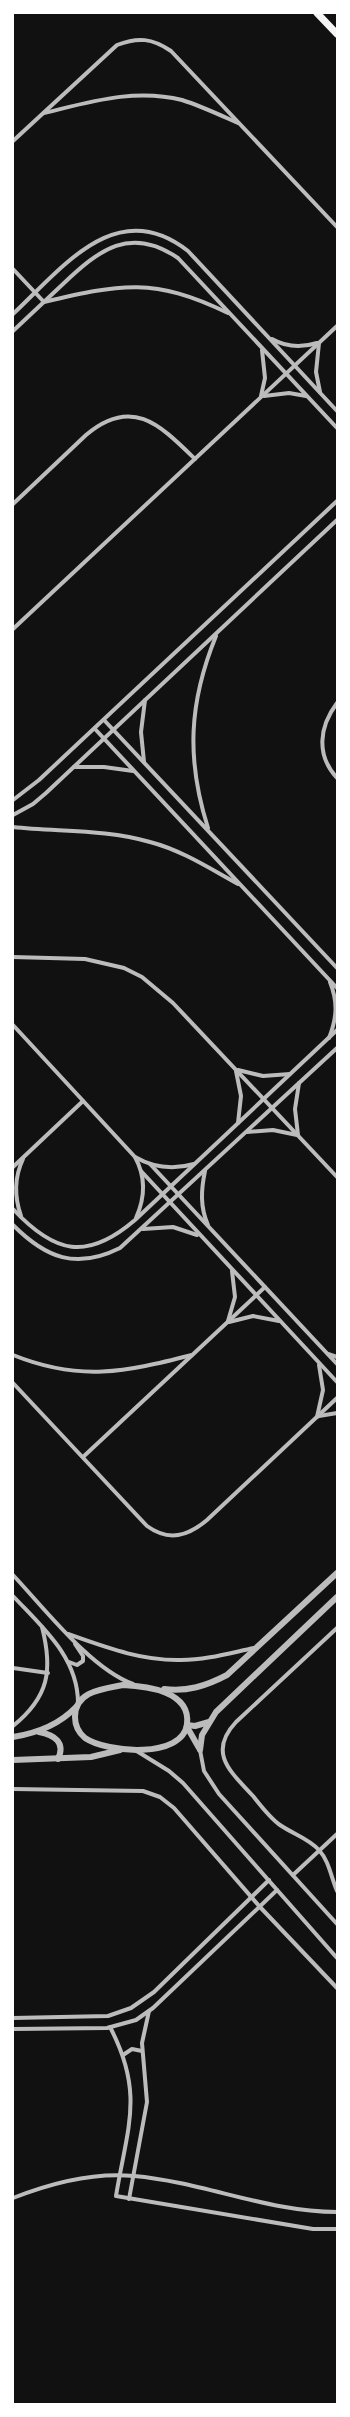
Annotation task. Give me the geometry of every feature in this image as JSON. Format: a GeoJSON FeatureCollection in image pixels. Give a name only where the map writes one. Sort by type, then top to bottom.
{"type":"FeatureCollection","features":[{"type":"Feature","properties":{"kind":"main road"},"geometry":{"type":"LineString","coordinates":[[317,13],[337,34]]}},
{"type":"Feature","properties":{"kind":"street"},"geometry":{"type":"LineString","coordinates":[[13,141],[117,45],[139,39],[152,40],[171,51],[337,227]]}},
{"type":"Feature","properties":{"kind":"street"},"geometry":{"type":"LineString","coordinates":[[43,113],[110,97],[146,95],[182,100],[240,124]]}},
{"type":"Feature","properties":{"kind":"street"},"geometry":{"type":"LineString","coordinates":[[13,314],[94,241],[118,232],[144,231],[169,238],[188,252],[337,411]]}},
{"type":"Feature","properties":{"kind":"street"},"geometry":{"type":"LineString","coordinates":[[13,330],[98,252],[121,243],[133,242],[157,246],[178,258],[337,428]]}},
{"type":"Feature","properties":{"kind":"street"},"geometry":{"type":"LineString","coordinates":[[13,269],[44,302]]}},
{"type":"Feature","properties":{"kind":"street"},"geometry":{"type":"LineString","coordinates":[[44,302],[103,288],[142,286],[181,293],[230,314]]}},
{"type":"Feature","properties":{"kind":"street"},"geometry":{"type":"LineString","coordinates":[[14,626],[337,326]]}},
{"type":"Feature","properties":{"kind":"street"},"geometry":{"type":"LineString","coordinates":[[268,337],[288,345],[309,345],[319,342]]}},
{"type":"Feature","properties":{"kind":"street"},"geometry":{"type":"LineString","coordinates":[[319,342],[316,367],[320,392]]}},
{"type":"Feature","properties":{"kind":"street"},"geometry":{"type":"LineString","coordinates":[[261,397],[265,373],[262,348]]}},
{"type":"Feature","properties":{"kind":"street"},"geometry":{"type":"LineString","coordinates":[[261,397],[279,393],[307,396]]}},
{"type":"Feature","properties":{"kind":"street"},"geometry":{"type":"LineString","coordinates":[[13,504],[97,425],[110,419],[124,416],[138,417],[152,421],[165,429],[195,459]]}},
{"type":"Feature","properties":{"kind":"street"},"geometry":{"type":"LineString","coordinates":[[13,800],[26,792],[95,729],[337,501]]}},
{"type":"Feature","properties":{"kind":"street"},"geometry":{"type":"LineString","coordinates":[[13,814],[33,804],[74,767],[337,520]]}},
{"type":"Feature","properties":{"kind":"street"},"geometry":{"type":"LineString","coordinates":[[209,830],[196,782],[192,746],[198,689],[216,634]]}},
{"type":"Feature","properties":{"kind":"street"},"geometry":{"type":"LineString","coordinates":[[144,762],[141,732],[145,700]]}},
{"type":"Feature","properties":{"kind":"street"},"geometry":{"type":"LineString","coordinates":[[337,703],[325,723],[322,747],[324,759],[337,778]]}},
{"type":"Feature","properties":{"kind":"street"},"geometry":{"type":"LineString","coordinates":[[104,720],[209,830],[337,968]]}},
{"type":"Feature","properties":{"kind":"street"},"geometry":{"type":"LineString","coordinates":[[95,729],[337,988]]}},
{"type":"Feature","properties":{"kind":"street"},"geometry":{"type":"LineString","coordinates":[[74,767],[104,767],[134,771]]}},
{"type":"Feature","properties":{"kind":"street"},"geometry":{"type":"LineString","coordinates":[[13,827],[117,835],[151,842],[183,854],[242,886]]}},
{"type":"Feature","properties":{"kind":"street"},"geometry":{"type":"LineString","coordinates":[[13,957],[91,960],[124,968],[142,977],[173,1003],[337,1177]]}},
{"type":"Feature","properties":{"kind":"street"},"geometry":{"type":"LineString","coordinates":[[328,1039],[334,1025],[336,1010],[335,994],[330,980]]}},
{"type":"Feature","properties":{"kind":"street"},"geometry":{"type":"LineString","coordinates":[[13,1026],[135,1157],[141,1171],[162,1195],[337,1382]]}},
{"type":"Feature","properties":{"kind":"street"},"geometry":{"type":"LineString","coordinates":[[13,1209],[22,1219],[47,1239],[74,1247],[102,1244],[135,1220],[337,1030]]}},
{"type":"Feature","properties":{"kind":"street"},"geometry":{"type":"LineString","coordinates":[[13,1226],[43,1250],[68,1259],[82,1260],[95,1258],[114,1251],[143,1229],[337,1048]]}},
{"type":"Feature","properties":{"kind":"street"},"geometry":{"type":"LineString","coordinates":[[236,1069],[263,1076],[291,1074]]}},
{"type":"Feature","properties":{"kind":"street"},"geometry":{"type":"LineString","coordinates":[[236,1069],[241,1096],[238,1124]]}},
{"type":"Feature","properties":{"kind":"street"},"geometry":{"type":"LineString","coordinates":[[298,1136],[294,1109],[299,1083]]}},
{"type":"Feature","properties":{"kind":"street"},"geometry":{"type":"LineString","coordinates":[[13,1167],[83,1100]]}},
{"type":"Feature","properties":{"kind":"street"},"geometry":{"type":"LineString","coordinates":[[246,1133],[273,1130],[298,1136]]}},
{"type":"Feature","properties":{"kind":"street"},"geometry":{"type":"LineString","coordinates":[[13,1161],[24,1156]]}},
{"type":"Feature","properties":{"kind":"street"},"geometry":{"type":"LineString","coordinates":[[22,1219],[16,1193],[19,1168],[24,1156]]}},
{"type":"Feature","properties":{"kind":"street"},"geometry":{"type":"LineString","coordinates":[[135,1157],[150,1164],[178,1167],[196,1163]]}},
{"type":"Feature","properties":{"kind":"street"},"geometry":{"type":"LineString","coordinates":[[150,1164],[337,1364]]}},
{"type":"Feature","properties":{"kind":"street"},"geometry":{"type":"LineString","coordinates":[[135,1220],[143,1196],[141,1171]]}},
{"type":"Feature","properties":{"kind":"street"},"geometry":{"type":"LineString","coordinates":[[205,1171],[202,1206],[210,1229]]}},
{"type":"Feature","properties":{"kind":"street"},"geometry":{"type":"LineString","coordinates":[[143,1229],[173,1227],[200,1236]]}},
{"type":"Feature","properties":{"kind":"street"},"geometry":{"type":"LineString","coordinates":[[226,1323],[235,1297],[231,1270]]}},
{"type":"Feature","properties":{"kind":"street"},"geometry":{"type":"LineString","coordinates":[[82,1457],[265,1288]]}},
{"type":"Feature","properties":{"kind":"street"},"geometry":{"type":"LineString","coordinates":[[226,1323],[253,1316],[280,1321]]}},
{"type":"Feature","properties":{"kind":"street"},"geometry":{"type":"LineString","coordinates":[[13,1355],[53,1368],[92,1373],[125,1371],[193,1354]]}},
{"type":"Feature","properties":{"kind":"street"},"geometry":{"type":"LineString","coordinates":[[327,1354],[337,1357]]}},
{"type":"Feature","properties":{"kind":"street"},"geometry":{"type":"LineString","coordinates":[[317,1417],[323,1390],[318,1363]]}},
{"type":"Feature","properties":{"kind":"street"},"geometry":{"type":"LineString","coordinates":[[13,1383],[147,1526],[167,1536],[182,1535],[195,1530],[337,1398]]}},
{"type":"Feature","properties":{"kind":"street"},"geometry":{"type":"LineString","coordinates":[[317,1417],[337,1413]]}},
{"type":"Feature","properties":{"kind":"street"},"geometry":{"type":"LineString","coordinates":[[13,1737],[38,1732],[66,1718],[83,1698],[97,1691],[123,1686],[185,1690],[210,1684],[227,1675],[258,1648],[337,1573]]}},
{"type":"Feature","properties":{"kind":"street"},"geometry":{"type":"LineString","coordinates":[[13,1575],[68,1634],[102,1666],[124,1681],[137,1686]]}},
{"type":"Feature","properties":{"kind":"street"},"geometry":{"type":"LineString","coordinates":[[13,1596],[57,1643],[69,1662],[78,1691],[78,1705],[75,1720],[80,1734],[98,1743],[122,1749],[134,1750],[171,1744],[178,1740],[187,1726],[188,1717],[182,1703],[176,1698],[152,1688]]}},
{"type":"Feature","properties":{"kind":"street"},"geometry":{"type":"LineString","coordinates":[[200,1750],[202,1734],[210,1721],[226,1702],[337,1597]]}},
{"type":"Feature","properties":{"kind":"street"},"geometry":{"type":"LineString","coordinates":[[13,1726],[33,1708],[40,1697],[48,1673],[48,1656],[42,1626]]}},
{"type":"Feature","properties":{"kind":"street"},"geometry":{"type":"LineString","coordinates":[[337,1628],[236,1722],[224,1738],[222,1748],[227,1767],[274,1820],[308,1840],[320,1850],[327,1861],[337,1891]]}},
{"type":"Feature","properties":{"kind":"street"},"geometry":{"type":"LineString","coordinates":[[68,1634],[114,1651],[159,1660],[205,1658],[258,1648]]}},
{"type":"Feature","properties":{"kind":"street"},"geometry":{"type":"LineString","coordinates":[[68,1634],[84,1658],[82,1663],[77,1665],[69,1662]]}},
{"type":"Feature","properties":{"kind":"street"},"geometry":{"type":"LineString","coordinates":[[13,1668],[48,1673]]}},
{"type":"Feature","properties":{"kind":"street"},"geometry":{"type":"LineString","coordinates":[[187,1726],[195,1726],[210,1721]]}},
{"type":"Feature","properties":{"kind":"street"},"geometry":{"type":"LineString","coordinates":[[187,1726],[200,1750],[204,1771],[219,1794],[337,1924]]}},
{"type":"Feature","properties":{"kind":"street"},"geometry":{"type":"LineString","coordinates":[[38,1732],[53,1735],[58,1740],[61,1753],[58,1759]]}},
{"type":"Feature","properties":{"kind":"street"},"geometry":{"type":"LineString","coordinates":[[13,1760],[91,1757],[122,1749]]}},
{"type":"Feature","properties":{"kind":"street"},"geometry":{"type":"LineString","coordinates":[[134,1750],[183,1783],[337,1958]]}},
{"type":"Feature","properties":{"kind":"street"},"geometry":{"type":"LineString","coordinates":[[13,1789],[143,1791],[156,1795],[174,1808],[260,1907],[337,1988]]}},
{"type":"Feature","properties":{"kind":"street"},"geometry":{"type":"LineString","coordinates":[[293,1875],[337,1834]]}},
{"type":"Feature","properties":{"kind":"street"},"geometry":{"type":"LineString","coordinates":[[13,2018],[108,2016],[131,2008],[154,1992],[269,1880]]}},
{"type":"Feature","properties":{"kind":"street"},"geometry":{"type":"LineString","coordinates":[[13,2030],[110,2027],[126,2024],[149,2011],[277,1890]]}},
{"type":"Feature","properties":{"kind":"street"},"geometry":{"type":"LineString","coordinates":[[129,2198],[147,2102],[142,2051],[143,2031],[149,2011]]}},
{"type":"Feature","properties":{"kind":"street"},"geometry":{"type":"LineString","coordinates":[[110,2027],[123,2055],[130,2078],[132,2104],[116,2196],[313,2229],[337,2230]]}},
{"type":"Feature","properties":{"kind":"street"},"geometry":{"type":"LineString","coordinates":[[123,2055],[132,2049],[142,2051]]}},
{"type":"Feature","properties":{"kind":"street"},"geometry":{"type":"LineString","coordinates":[[13,2198],[62,2182],[119,2175],[133,2176],[295,2210],[337,2212]]}}]}
